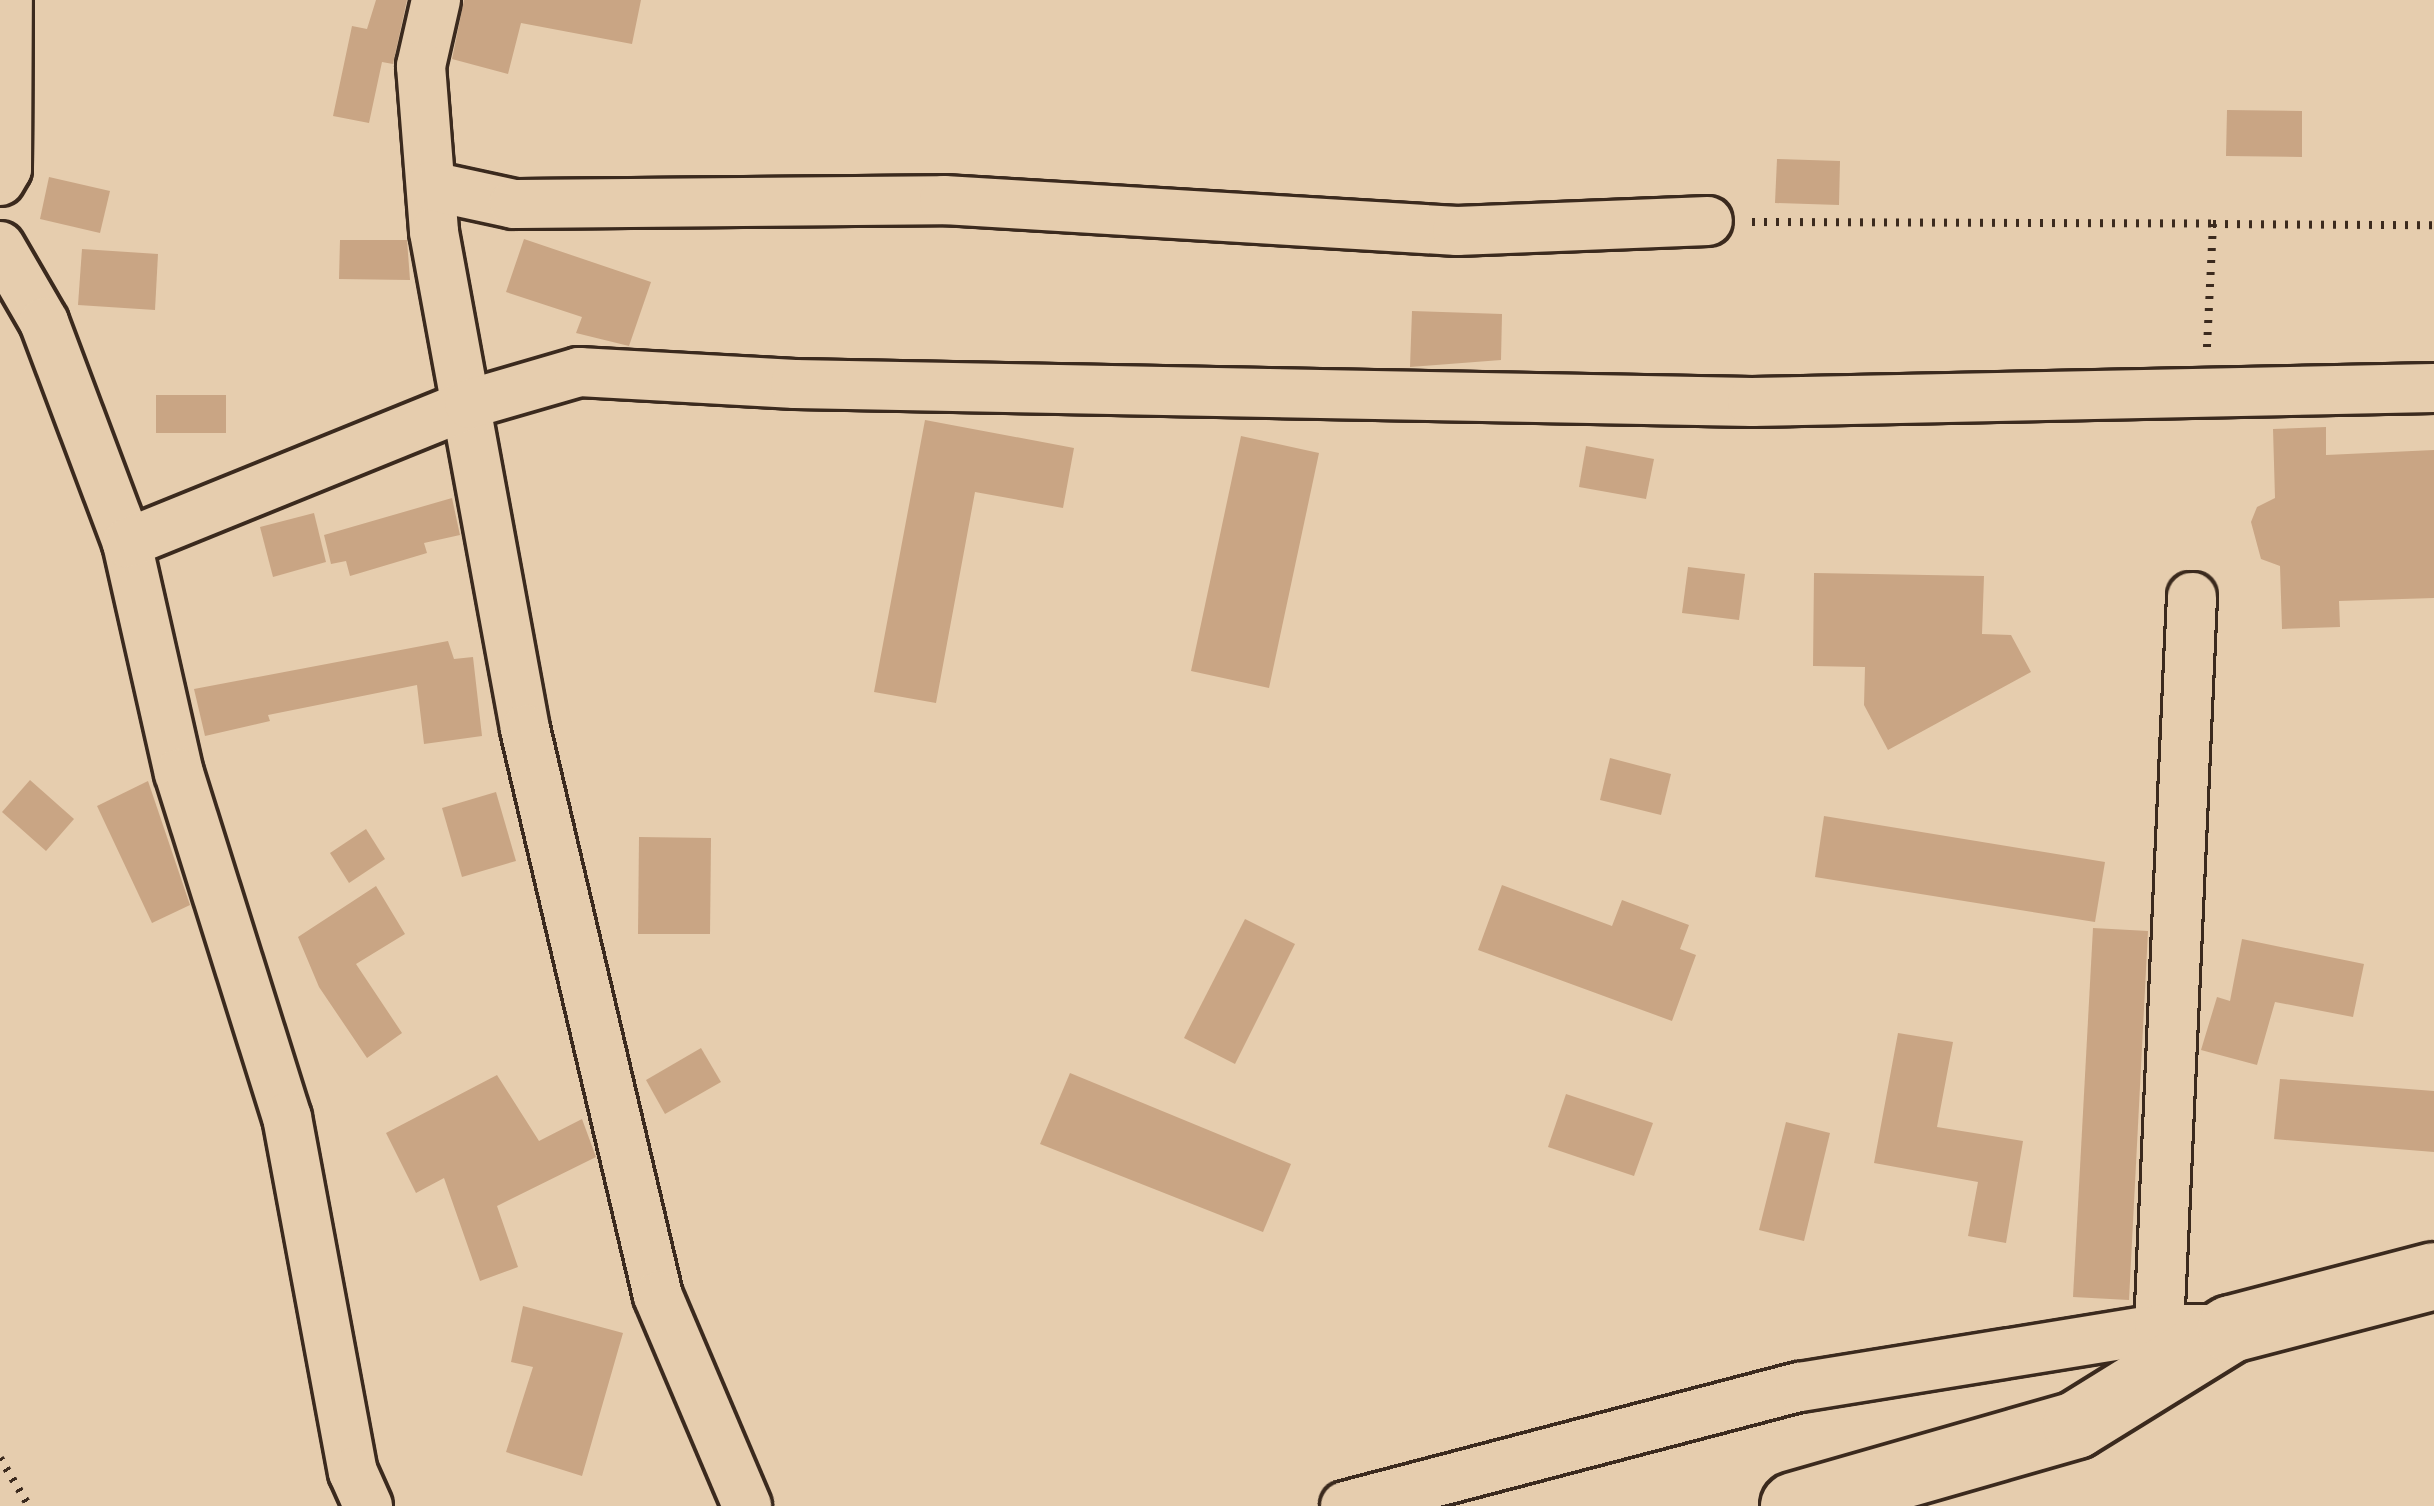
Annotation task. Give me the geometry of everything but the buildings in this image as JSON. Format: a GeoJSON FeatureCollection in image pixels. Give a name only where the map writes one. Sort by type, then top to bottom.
{"type":"FeatureCollection","features":[{"type":"Feature","properties":{"kind":"street"},"geometry":{"type":"LineString","coordinates":[[0,181],[7,169],[8,0]]}},
{"type":"Feature","properties":{"kind":"street"},"geometry":{"type":"LineString","coordinates":[[436,0],[421,65],[431,186],[526,730],[658,1296],[747,1506]]}},
{"type":"Feature","properties":{"kind":"street"},"geometry":{"type":"LineString","coordinates":[[431,186],[514,204],[944,200],[1457,231],[1708,221]]}},
{"type":"Feature","properties":{"kind":"street"},"geometry":{"type":"LineString","coordinates":[[0,246],[44,322],[127,543],[179,773],[286,1118],[353,1472],[368,1506]]}},
{"type":"Feature","properties":{"kind":"street"},"geometry":{"type":"LineString","coordinates":[[127,543],[469,404],[579,372],[1752,402],[2434,388]]}},
{"type":"Feature","properties":{"kind":"street"},"geometry":{"type":"LineString","coordinates":[[2159,1329],[2192,597]]}},
{"type":"Feature","properties":{"kind":"street"},"geometry":{"type":"LineString","coordinates":[[1345,1506],[1799,1387],[2159,1329],[2231,1329],[2434,1276]]}},
{"type":"Feature","properties":{"kind":"street"},"geometry":{"type":"LineString","coordinates":[[1794,1506],[2076,1426],[2231,1329]]}},
{"type":"Feature","properties":{"kind":"path"},"geometry":{"type":"LineString","coordinates":[[1708,221],[2434,225]]}},
{"type":"Feature","properties":{"kind":"path"},"geometry":{"type":"LineString","coordinates":[[2205,395],[2213,224]]}},
{"type":"Feature","properties":{"kind":"path"},"geometry":{"type":"LineString","coordinates":[[0,1458],[29,1506]]}}]}
